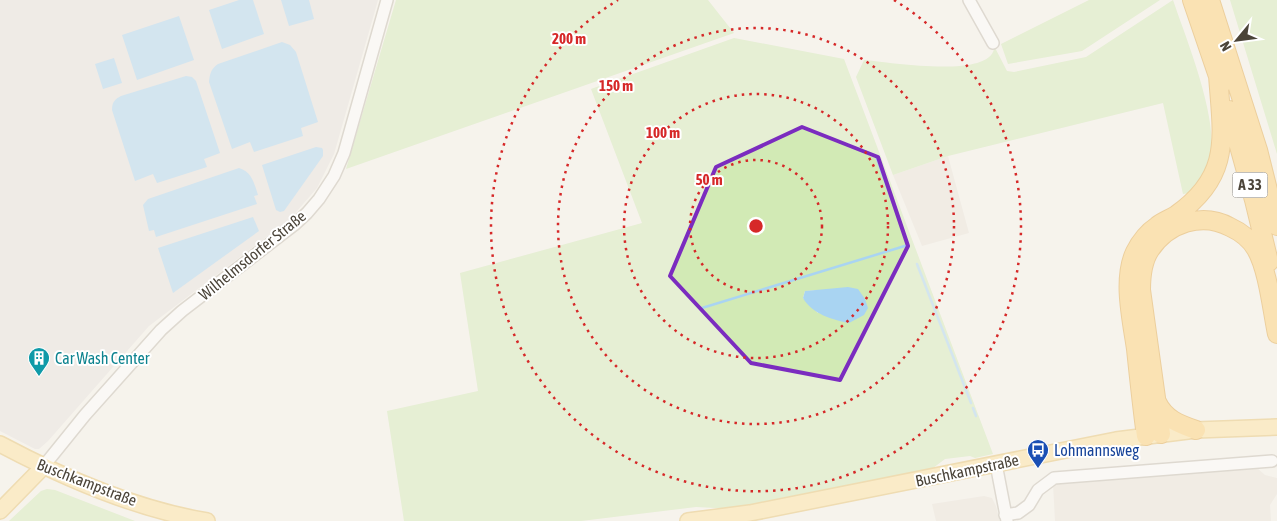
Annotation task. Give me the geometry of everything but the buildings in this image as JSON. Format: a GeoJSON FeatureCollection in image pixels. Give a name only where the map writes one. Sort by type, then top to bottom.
{"type":"FeatureCollection","features":[{"type":"Feature","properties":{"kind":"highway","name":"A 33"},"geometry":{"type":"LineString","coordinates":[[1192,0],[1218,75],[1254,200],[1277,296]]}},
{"type":"Feature","properties":{"kind":"highway","name":"A 33"},"geometry":{"type":"LineString","coordinates":[[1210,0],[1258,150],[1277,226]]}},
{"type":"Feature","properties":{"kind":"highway"},"geometry":{"type":"LineString","coordinates":[[1153,435],[1129,294],[1130,269],[1135,252],[1144,237],[1192,203],[1205,188],[1216,168],[1222,148],[1223,127],[1218,75]]}},
{"type":"Feature","properties":{"kind":"highway"},"geometry":{"type":"LineString","coordinates":[[1258,150],[1277,188]]}},
{"type":"Feature","properties":{"kind":"highway"},"geometry":{"type":"LineString","coordinates":[[1153,435],[1155,400],[1141,290],[1141,275],[1150,250],[1167,232],[1178,225],[1202,220],[1215,221],[1238,231],[1249,240],[1257,250],[1265,274],[1277,334]]}},
{"type":"Feature","properties":{"kind":"highway"},"geometry":{"type":"LineString","coordinates":[[1155,400],[1166,416],[1196,430]]}},
{"type":"Feature","properties":{"kind":"main road","name":"Buschkampstraße"},"geometry":{"type":"LineString","coordinates":[[688,521],[750,513],[1067,449],[1153,435],[1196,430],[1275,427]]}},
{"type":"Feature","properties":{"kind":"main road","name":"Buschkampstraße"},"geometry":{"type":"LineString","coordinates":[[0,444],[43,467],[140,504],[207,521]]}},
{"type":"Feature","properties":{"kind":"main road"},"geometry":{"type":"LineString","coordinates":[[0,510],[43,467]]}},
{"type":"Feature","properties":{"kind":"street","name":"Wilhelmsdorfer Straße"},"geometry":{"type":"LineString","coordinates":[[43,467],[85,415],[161,330],[182,311],[294,225],[319,199],[334,176],[344,153],[387,0]]}},
{"type":"Feature","properties":{"kind":"street"},"geometry":{"type":"LineString","coordinates":[[969,0],[993,43]]}},
{"type":"Feature","properties":{"kind":"street"},"geometry":{"type":"LineString","coordinates":[[996,464],[1006,518],[1018,513],[1029,505],[1038,490],[1054,478],[1272,461]]}},
{"type":"Feature","properties":{"kind":"highlighted area"},"geometry":{"type":"Polygon","coordinates":[[[802,127],[878,157],[908,246],[840,380],[751,363],[670,276],[716,167],[802,127]]]}},
{"type":"Feature","properties":{"kind":"shaded area"},"geometry":{"type":"Polygon","coordinates":[[[0,0],[378,0],[334,154],[317,188],[290,219],[149,326],[39,449],[35,449],[0,431],[0,0]]]}},
{"type":"Feature","properties":{"kind":"shaded area"},"geometry":{"type":"Polygon","coordinates":[[[948,156],[969,233],[922,246],[893,175],[948,156]]]}},
{"type":"Feature","properties":{"kind":"shaded area"},"geometry":{"type":"Polygon","coordinates":[[[1256,467],[1265,475],[1277,478],[1277,494],[1270,505],[1271,521],[1055,521],[1053,484],[1069,481],[1256,467]]]}},
{"type":"Feature","properties":{"kind":"shaded area"},"geometry":{"type":"Polygon","coordinates":[[[984,496],[992,498],[1000,521],[936,521],[932,504],[984,496]]]}},
{"type":"Feature","properties":{"kind":"green space"},"geometry":{"type":"Polygon","coordinates":[[[396,0],[708,0],[734,33],[346,169],[396,0]]]}},
{"type":"Feature","properties":{"kind":"green space"},"geometry":{"type":"Polygon","coordinates":[[[1089,0],[1160,0],[1082,51],[1008,64],[1001,44],[1089,0]]]}},
{"type":"Feature","properties":{"kind":"green space"},"geometry":{"type":"Polygon","coordinates":[[[1173,0],[1201,82],[1211,127],[1212,147],[1209,164],[1190,193],[1183,194],[1163,103],[948,156],[893,175],[856,77],[864,60],[936,66],[975,64],[988,58],[994,49],[992,42],[1007,71],[1014,72],[1086,57],[1173,0]]]}},
{"type":"Feature","properties":{"kind":"green space"},"geometry":{"type":"Polygon","coordinates":[[[1230,0],[1277,0],[1277,154],[1230,0]]]}},
{"type":"Feature","properties":{"kind":"green space"},"geometry":{"type":"Polygon","coordinates":[[[734,38],[844,59],[993,454],[975,458],[970,456],[945,459],[933,468],[906,477],[736,509],[696,507],[581,521],[404,521],[387,411],[478,391],[460,273],[642,223],[591,89],[734,38]],[[822,290],[805,291],[803,298],[818,313],[822,290]]]}},
{"type":"Feature","properties":{"kind":"green space"},"geometry":{"type":"Polygon","coordinates":[[[47,489],[55,490],[135,521],[9,521],[41,491],[47,489]]]}},
{"type":"Feature","properties":{"kind":"water"},"geometry":{"type":"Polygon","coordinates":[[[239,0],[253,0],[264,34],[222,49],[209,10],[239,0]]]}},
{"type":"Feature","properties":{"kind":"water"},"geometry":{"type":"Polygon","coordinates":[[[281,0],[309,0],[314,19],[289,26],[281,0]]]}},
{"type":"Feature","properties":{"kind":"water"},"geometry":{"type":"Polygon","coordinates":[[[179,16],[194,60],[137,80],[122,35],[179,16]]]}},
{"type":"Feature","properties":{"kind":"water"},"geometry":{"type":"Polygon","coordinates":[[[282,42],[290,45],[296,52],[318,122],[301,128],[303,136],[254,152],[250,142],[232,149],[209,82],[211,72],[218,64],[282,42]]]}},
{"type":"Feature","properties":{"kind":"water"},"geometry":{"type":"Polygon","coordinates":[[[114,58],[122,83],[103,89],[95,64],[114,58]]]}},
{"type":"Feature","properties":{"kind":"water"},"geometry":{"type":"Polygon","coordinates":[[[186,76],[192,77],[196,81],[220,153],[204,159],[207,167],[157,183],[153,174],[135,181],[112,110],[113,103],[121,96],[186,76]]]}},
{"type":"Feature","properties":{"kind":"water"},"geometry":{"type":"Polygon","coordinates":[[[316,147],[322,148],[323,156],[284,211],[276,210],[262,165],[316,147]]]}},
{"type":"Feature","properties":{"kind":"water"},"geometry":{"type":"Polygon","coordinates":[[[239,168],[247,172],[252,178],[258,195],[254,196],[257,204],[156,237],[154,230],[149,231],[143,205],[148,199],[239,168]]]}},
{"type":"Feature","properties":{"kind":"water"},"geometry":{"type":"Polygon","coordinates":[[[253,217],[259,231],[173,293],[158,248],[253,217]]]}},
{"type":"Feature","properties":{"kind":"water"},"geometry":{"type":"Polygon","coordinates":[[[848,287],[858,289],[865,299],[868,308],[864,315],[849,323],[817,312],[803,298],[805,291],[848,287]]]}},
{"type":"Feature","properties":{"kind":"waterway"},"geometry":{"type":"LineString","coordinates":[[702,308],[908,245],[876,156]]}},
{"type":"Feature","properties":{"kind":"waterway"},"geometry":{"type":"LineString","coordinates":[[917,264],[971,403]]}},
{"type":"Feature","properties":{"kind":"waterway"},"geometry":{"type":"LineString","coordinates":[[973,408],[976,416]]}},
{"type":"Feature","properties":{"kind":"place","name":"Car Wash Center"},"geometry":{"type":"Point","coordinates":[39,377]}},
{"type":"Feature","properties":{"kind":"place","name":"Lohmannsweg"},"geometry":{"type":"Point","coordinates":[1038,469]}}]}
